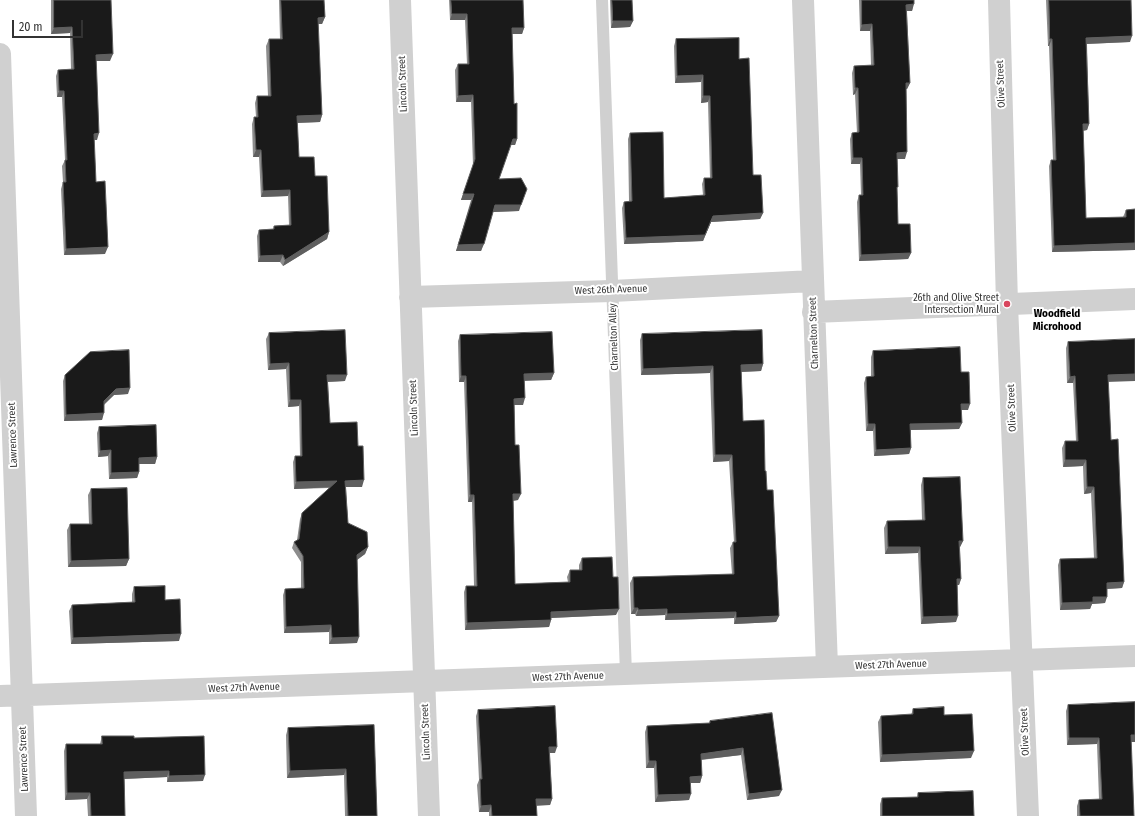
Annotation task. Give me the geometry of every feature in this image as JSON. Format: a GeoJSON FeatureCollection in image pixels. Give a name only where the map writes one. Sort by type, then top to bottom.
{"type":"FeatureCollection","features":[{"type":"Feature","properties":{"kind":"street","name":"Lincoln Street"},"geometry":{"type":"LineString","coordinates":[[400,0],[429,816]]}},
{"type":"Feature","properties":{"kind":"street","name":"Charnelton Street"},"geometry":{"type":"LineString","coordinates":[[803,0],[813,312],[827,667]]}},
{"type":"Feature","properties":{"kind":"street","name":"Olive Street"},"geometry":{"type":"LineString","coordinates":[[999,0],[1008,304],[1028,816]]}},
{"type":"Feature","properties":{"kind":"street","name":"Lawrence Street"},"geometry":{"type":"LineString","coordinates":[[0,54],[11,696],[26,816]]}},
{"type":"Feature","properties":{"kind":"street","name":"West 26th Avenue"},"geometry":{"type":"LineString","coordinates":[[410,297],[612,291],[813,281]]}},
{"type":"Feature","properties":{"kind":"street"},"geometry":{"type":"LineString","coordinates":[[813,312],[1135,299]]}},
{"type":"Feature","properties":{"kind":"street","name":"West 27th Avenue"},"geometry":{"type":"LineString","coordinates":[[11,696],[1135,656]]}},
{"type":"Feature","properties":{"kind":"lane","name":"Charnelton Alley"},"geometry":{"type":"LineString","coordinates":[[602,0],[626,674]]}},
{"type":"Feature","properties":{"kind":"building"},"geometry":{"type":"Polygon","coordinates":[[[54,0],[111,0],[113,54],[96,55],[99,133],[94,134],[96,182],[105,181],[108,247],[66,249],[63,182],[66,182],[65,160],[67,160],[64,91],[59,91],[58,70],[74,69],[72,27],[54,28],[54,0]]]}},
{"type":"Feature","properties":{"kind":"building"},"geometry":{"type":"Polygon","coordinates":[[[281,0],[324,0],[325,17],[318,18],[322,115],[297,116],[299,157],[314,157],[315,176],[327,176],[329,232],[285,260],[283,255],[260,256],[259,230],[274,229],[274,226],[291,225],[290,190],[263,191],[261,150],[256,150],[254,117],[258,117],[257,96],[271,96],[269,39],[282,39],[281,0]]]}},
{"type":"Feature","properties":{"kind":"building"},"geometry":{"type":"Polygon","coordinates":[[[451,0],[523,0],[524,28],[512,28],[514,104],[517,103],[517,139],[513,139],[499,179],[521,178],[527,189],[521,205],[495,205],[484,244],[458,245],[474,194],[463,194],[475,159],[473,95],[458,96],[458,64],[469,64],[467,14],[452,14],[451,0]]]}},
{"type":"Feature","properties":{"kind":"building"},"geometry":{"type":"Polygon","coordinates":[[[612,0],[632,0],[633,21],[613,21],[612,0]]]}},
{"type":"Feature","properties":{"kind":"building"},"geometry":{"type":"Polygon","coordinates":[[[862,0],[914,0],[914,4],[906,5],[910,83],[906,83],[907,152],[897,153],[898,224],[910,224],[911,253],[861,255],[859,195],[863,195],[862,158],[853,158],[852,133],[859,132],[858,88],[855,88],[854,66],[874,65],[872,24],[862,25],[862,0]]]}},
{"type":"Feature","properties":{"kind":"building"},"geometry":{"type":"Polygon","coordinates":[[[1049,0],[1131,0],[1132,36],[1086,38],[1089,124],[1083,124],[1086,218],[1126,217],[1126,210],[1135,209],[1135,243],[1054,246],[1051,160],[1056,160],[1052,39],[1050,39],[1049,0]]]}},
{"type":"Feature","properties":{"kind":"building"},"geometry":{"type":"Polygon","coordinates":[[[739,38],[739,59],[749,58],[753,175],[761,175],[763,213],[713,216],[705,235],[626,238],[624,202],[632,201],[630,133],[663,132],[664,198],[705,195],[704,178],[712,178],[710,96],[703,96],[703,75],[677,76],[676,39],[739,38]]]}},
{"type":"Feature","properties":{"kind":"building"},"geometry":{"type":"Polygon","coordinates":[[[345,330],[347,375],[327,375],[330,423],[357,422],[358,446],[363,446],[364,480],[345,481],[348,523],[367,532],[368,547],[357,555],[359,637],[332,638],[331,625],[286,627],[285,589],[304,588],[303,556],[294,542],[299,539],[302,513],[337,481],[296,482],[295,456],[302,456],[301,400],[290,400],[289,363],[270,364],[269,333],[345,330]]]}},
{"type":"Feature","properties":{"kind":"building"},"geometry":{"type":"Polygon","coordinates":[[[762,330],[763,364],[741,365],[743,421],[764,420],[767,490],[773,490],[779,616],[736,618],[736,612],[667,614],[667,609],[638,610],[638,608],[634,608],[633,577],[734,574],[733,542],[736,542],[732,455],[715,455],[713,366],[643,369],[642,334],[762,330]]]}},
{"type":"Feature","properties":{"kind":"building"},"geometry":{"type":"Polygon","coordinates":[[[552,332],[554,373],[524,374],[525,398],[514,399],[515,445],[519,445],[521,494],[513,494],[515,584],[570,582],[570,570],[582,570],[582,558],[612,557],[613,577],[618,577],[619,609],[551,612],[551,620],[467,623],[466,586],[477,586],[474,495],[470,495],[466,376],[461,376],[460,335],[552,332]]]}},
{"type":"Feature","properties":{"kind":"building"},"geometry":{"type":"Polygon","coordinates":[[[1135,339],[1135,374],[1108,375],[1111,440],[1118,439],[1124,582],[1107,583],[1107,597],[1093,597],[1093,602],[1062,603],[1060,559],[1097,558],[1094,487],[1087,487],[1086,460],[1065,460],[1065,441],[1078,441],[1075,376],[1070,377],[1068,342],[1135,339]]]}},
{"type":"Feature","properties":{"kind":"building"},"geometry":{"type":"Polygon","coordinates":[[[960,347],[961,372],[969,372],[970,404],[961,404],[962,423],[910,424],[911,448],[876,450],[875,424],[868,424],[866,377],[874,376],[873,351],[960,347]]]}},
{"type":"Feature","properties":{"kind":"building"},"geometry":{"type":"Polygon","coordinates":[[[129,350],[130,388],[116,389],[104,401],[104,413],[66,415],[65,375],[90,352],[129,350]]]}},
{"type":"Feature","properties":{"kind":"building"},"geometry":{"type":"Polygon","coordinates":[[[156,425],[157,457],[139,458],[139,472],[111,473],[111,450],[100,451],[99,427],[156,425]]]}},
{"type":"Feature","properties":{"kind":"building"},"geometry":{"type":"Polygon","coordinates":[[[960,477],[963,541],[959,541],[961,579],[957,579],[958,616],[923,617],[920,547],[888,547],[887,521],[925,520],[923,478],[960,477]]]}},
{"type":"Feature","properties":{"kind":"building"},"geometry":{"type":"Polygon","coordinates":[[[127,488],[129,559],[71,561],[70,524],[92,524],[91,489],[127,488]]]}},
{"type":"Feature","properties":{"kind":"building"},"geometry":{"type":"Polygon","coordinates":[[[165,586],[165,600],[180,599],[181,634],[73,638],[72,605],[135,602],[134,587],[165,586]]]}},
{"type":"Feature","properties":{"kind":"building"},"geometry":{"type":"Polygon","coordinates":[[[1135,702],[1135,735],[1131,735],[1134,816],[1080,816],[1079,800],[1102,799],[1099,738],[1069,738],[1068,705],[1135,702]]]}},
{"type":"Feature","properties":{"kind":"building"},"geometry":{"type":"Polygon","coordinates":[[[555,706],[557,747],[549,747],[552,799],[536,799],[537,816],[492,816],[491,805],[481,806],[480,779],[482,779],[478,710],[555,706]]]}},
{"type":"Feature","properties":{"kind":"building"},"geometry":{"type":"Polygon","coordinates":[[[944,707],[944,715],[972,714],[974,751],[882,755],[881,716],[913,714],[913,709],[944,707]]]}},
{"type":"Feature","properties":{"kind":"building"},"geometry":{"type":"Polygon","coordinates":[[[772,713],[782,790],[749,794],[743,748],[701,754],[702,776],[690,777],[691,794],[658,795],[656,761],[649,761],[647,726],[710,723],[710,721],[772,713]]]}},
{"type":"Feature","properties":{"kind":"building"},"geometry":{"type":"Polygon","coordinates":[[[374,725],[377,816],[348,816],[346,769],[290,771],[288,728],[374,725]]]}},
{"type":"Feature","properties":{"kind":"building"},"geometry":{"type":"Polygon","coordinates":[[[102,736],[134,736],[134,738],[204,736],[205,775],[169,776],[169,771],[124,772],[125,816],[91,816],[90,793],[67,793],[66,744],[102,744],[102,736]]]}},
{"type":"Feature","properties":{"kind":"building"},"geometry":{"type":"Polygon","coordinates":[[[973,791],[974,816],[882,816],[882,798],[918,797],[918,793],[973,791]]]}},
{"type":"Feature","properties":{"kind":"place","name":"26th and Olive Street Intersection Mural"},"geometry":{"type":"Point","coordinates":[1007,304]}},
{"type":"Feature","properties":{"kind":"district","name":"Woodfield Microhood"},"geometry":{"type":"Point","coordinates":[1057,320]}}]}
